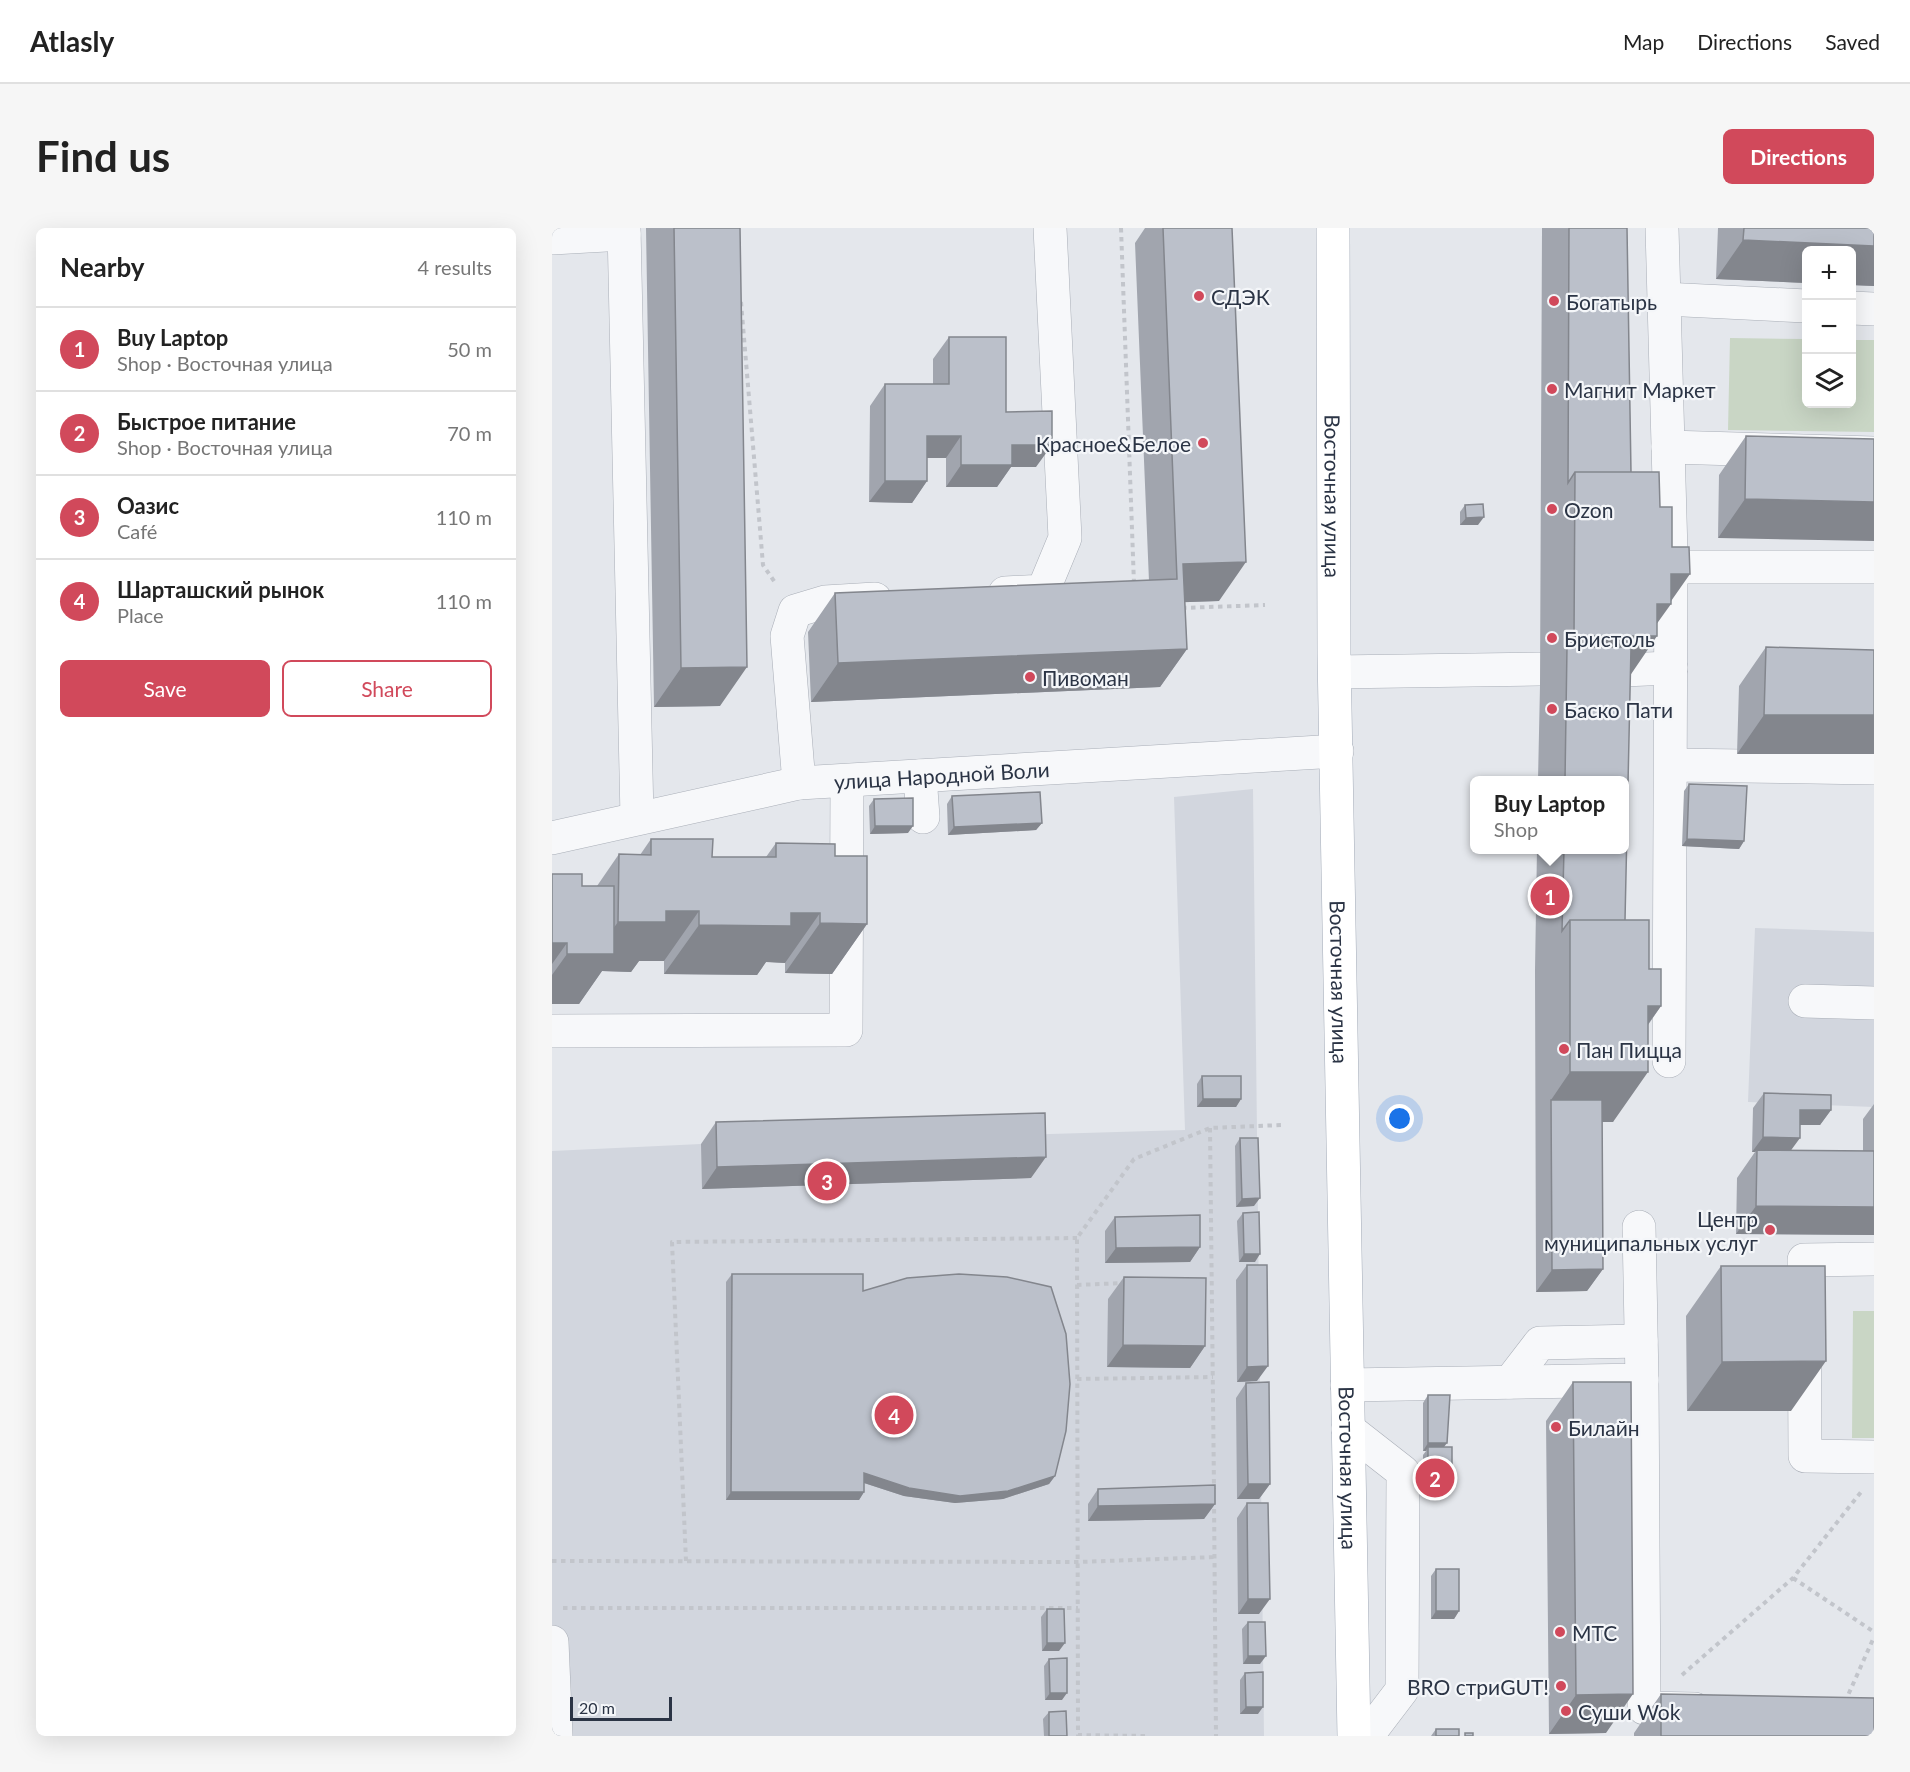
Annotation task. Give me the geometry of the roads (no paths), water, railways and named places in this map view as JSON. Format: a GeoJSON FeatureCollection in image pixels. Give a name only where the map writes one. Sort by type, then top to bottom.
{"type":"FeatureCollection","features":[{"type":"Feature","properties":{"kind":"main road","name":"Восточная улица"},"geometry":{"type":"LineString","coordinates":[[1333,228],[1335,672],[1354,1736]]}},
{"type":"Feature","properties":{"kind":"street"},"geometry":{"type":"LineString","coordinates":[[974,594],[1043,591],[1065,538],[1050,228]]}},
{"type":"Feature","properties":{"kind":"street"},"geometry":{"type":"LineString","coordinates":[[1662,228],[1671,567],[1670,1061]]}},
{"type":"Feature","properties":{"kind":"street"},"geometry":{"type":"LineString","coordinates":[[552,238],[624,231],[637,818]]}},
{"type":"Feature","properties":{"kind":"street"},"geometry":{"type":"LineString","coordinates":[[1664,299],[1802,306]]}},
{"type":"Feature","properties":{"kind":"street"},"geometry":{"type":"LineString","coordinates":[[1856,308],[1874,309]]}},
{"type":"Feature","properties":{"kind":"street"},"geometry":{"type":"LineString","coordinates":[[1668,447],[1874,453]]}},
{"type":"Feature","properties":{"kind":"street"},"geometry":{"type":"LineString","coordinates":[[1671,567],[1874,567]]}},
{"type":"Feature","properties":{"kind":"street"},"geometry":{"type":"LineString","coordinates":[[799,783],[787,636],[795,611],[825,602],[905,598]]}},
{"type":"Feature","properties":{"kind":"street"},"geometry":{"type":"LineString","coordinates":[[1623,670],[1671,668]]}},
{"type":"Feature","properties":{"kind":"street"},"geometry":{"type":"LineString","coordinates":[[1335,672],[1539,669]]}},
{"type":"Feature","properties":{"kind":"street","name":"улица Народной Воли"},"geometry":{"type":"LineString","coordinates":[[552,838],[799,783],[1337,751]]}},
{"type":"Feature","properties":{"kind":"street"},"geometry":{"type":"LineString","coordinates":[[1671,765],[1874,768]]}},
{"type":"Feature","properties":{"kind":"street"},"geometry":{"type":"LineString","coordinates":[[920,776],[923,817]]}},
{"type":"Feature","properties":{"kind":"street"},"geometry":{"type":"LineString","coordinates":[[552,1031],[846,1030],[847,780]]}},
{"type":"Feature","properties":{"kind":"street"},"geometry":{"type":"LineString","coordinates":[[1805,1001],[1874,1003]]}},
{"type":"Feature","properties":{"kind":"street"},"geometry":{"type":"LineString","coordinates":[[1639,1227],[1644,1708],[1725,1709]]}},
{"type":"Feature","properties":{"kind":"street"},"geometry":{"type":"LineString","coordinates":[[1870,1471],[1805,1456],[1804,1260],[1874,1259]]}},
{"type":"Feature","properties":{"kind":"street"},"geometry":{"type":"LineString","coordinates":[[1510,1382],[1540,1343],[1641,1341]]}},
{"type":"Feature","properties":{"kind":"street"},"geometry":{"type":"LineString","coordinates":[[1347,1385],[1642,1380]]}},
{"type":"Feature","properties":{"kind":"street"},"geometry":{"type":"LineString","coordinates":[[1348,1429],[1403,1472],[1402,1690],[1367,1736]]}},
{"type":"Feature","properties":{"kind":"street"},"geometry":{"type":"LineString","coordinates":[[552,1642],[556,1736]]}},
{"type":"Feature","properties":{"kind":"place","name":"СДЭК"},"geometry":{"type":"Point","coordinates":[1199,296]}},
{"type":"Feature","properties":{"kind":"place","name":"Богатырь"},"geometry":{"type":"Point","coordinates":[1554,301]}},
{"type":"Feature","properties":{"kind":"place","name":"Магнит Маркет"},"geometry":{"type":"Point","coordinates":[1552,389]}},
{"type":"Feature","properties":{"kind":"place","name":"Красное&Белое"},"geometry":{"type":"Point","coordinates":[1203,443]}},
{"type":"Feature","properties":{"kind":"place","name":"Ozon"},"geometry":{"type":"Point","coordinates":[1552,509]}},
{"type":"Feature","properties":{"kind":"place","name":"Бристоль"},"geometry":{"type":"Point","coordinates":[1552,638]}},
{"type":"Feature","properties":{"kind":"place","name":"Пивоман"},"geometry":{"type":"Point","coordinates":[1030,677]}},
{"type":"Feature","properties":{"kind":"place","name":"Баско Пати"},"geometry":{"type":"Point","coordinates":[1552,709]}},
{"type":"Feature","properties":{"kind":"place","name":"Buy Laptop"},"geometry":{"type":"Point","coordinates":[1550,896]}},
{"type":"Feature","properties":{"kind":"place","name":"Пан Пицца"},"geometry":{"type":"Point","coordinates":[1564,1049]}},
{"type":"Feature","properties":{"kind":"place","name":"Оазис"},"geometry":{"type":"Point","coordinates":[827,1181]}},
{"type":"Feature","properties":{"kind":"place","name":"Центр муниципальных услуг"},"geometry":{"type":"Point","coordinates":[1770,1230]}},
{"type":"Feature","properties":{"kind":"place","name":"Шарташский рынок"},"geometry":{"type":"Point","coordinates":[894,1415]}},
{"type":"Feature","properties":{"kind":"place","name":"Билайн"},"geometry":{"type":"Point","coordinates":[1556,1427]}},
{"type":"Feature","properties":{"kind":"place","name":"Быстрое питание"},"geometry":{"type":"Point","coordinates":[1435,1478]}},
{"type":"Feature","properties":{"kind":"place","name":"МТС"},"geometry":{"type":"Point","coordinates":[1560,1632]}},
{"type":"Feature","properties":{"kind":"place","name":"BRO стриGUT!"},"geometry":{"type":"Point","coordinates":[1561,1686]}},
{"type":"Feature","properties":{"kind":"place","name":"Суши Wok"},"geometry":{"type":"Point","coordinates":[1566,1711]}}]}
